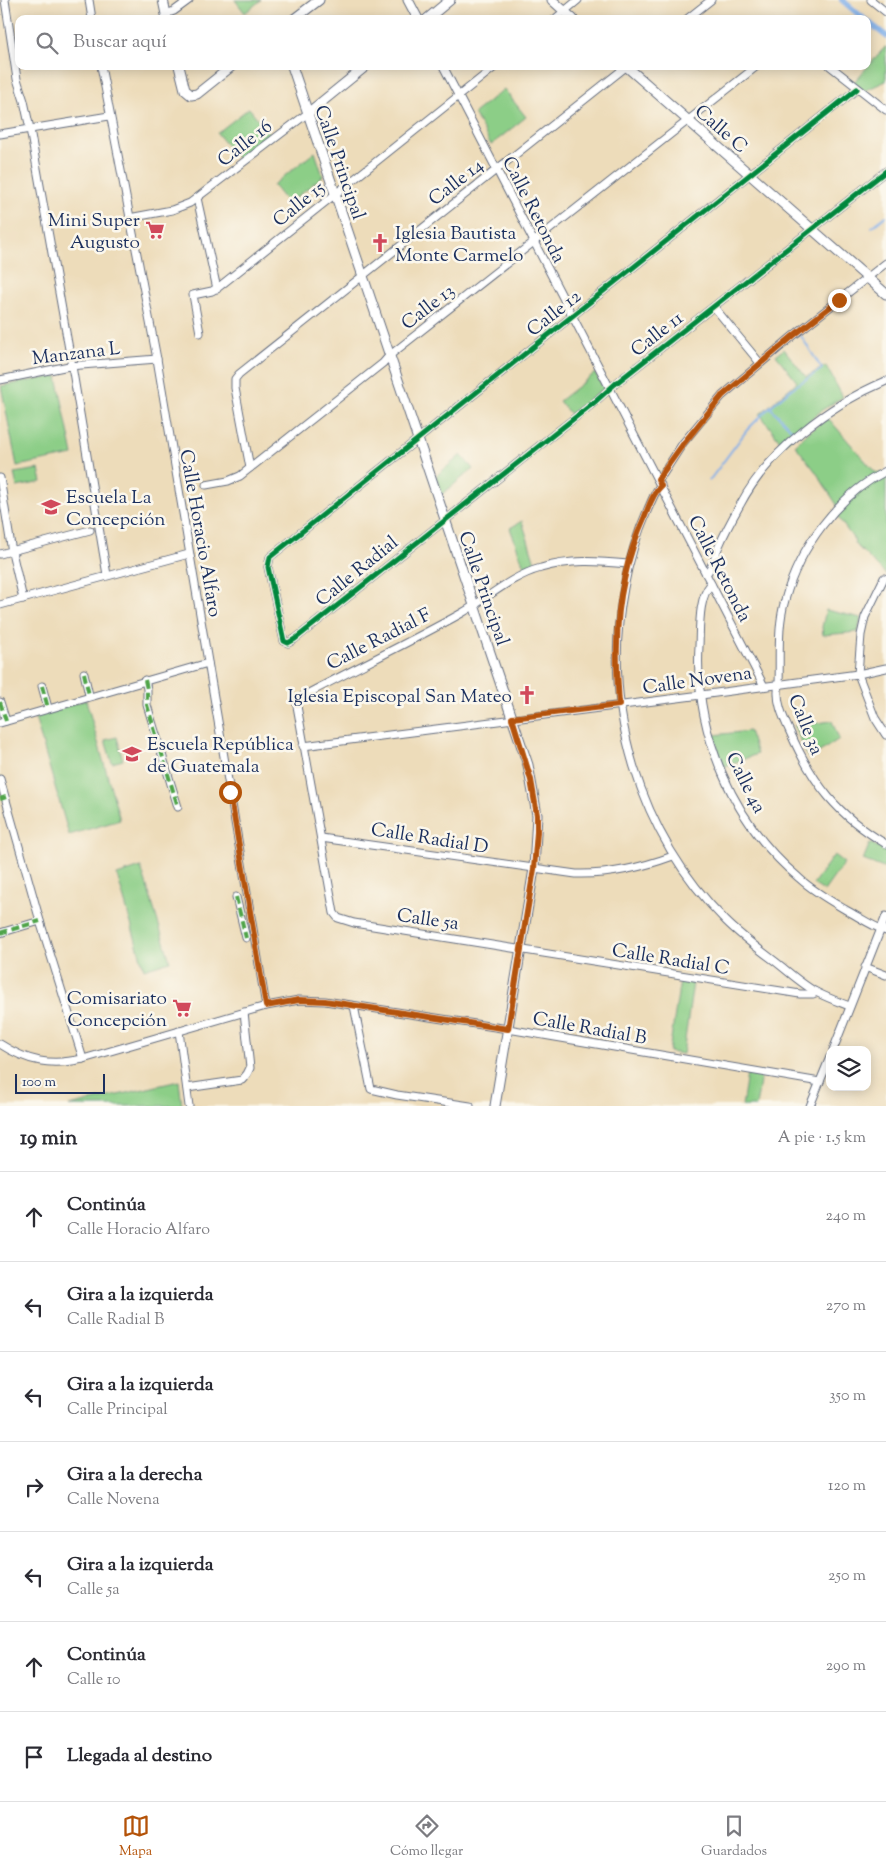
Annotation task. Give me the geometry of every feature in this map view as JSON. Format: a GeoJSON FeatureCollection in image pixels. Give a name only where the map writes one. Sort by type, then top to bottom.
{"type":"FeatureCollection","features":[{"type":"Feature","properties":{"kind":"street"},"geometry":{"type":"LineString","coordinates":[[5,0],[15,66]]}},
{"type":"Feature","properties":{"kind":"street"},"geometry":{"type":"LineString","coordinates":[[89,0],[91,15]]}},
{"type":"Feature","properties":{"kind":"street"},"geometry":{"type":"LineString","coordinates":[[163,0],[167,15]]}},
{"type":"Feature","properties":{"kind":"street"},"geometry":{"type":"LineString","coordinates":[[168,15],[189,0]]}},
{"type":"Feature","properties":{"kind":"street"},"geometry":{"type":"LineString","coordinates":[[299,15],[319,0]]}},
{"type":"Feature","properties":{"kind":"street"},"geometry":{"type":"LineString","coordinates":[[408,0],[416,15]]}},
{"type":"Feature","properties":{"kind":"street"},"geometry":{"type":"LineString","coordinates":[[432,15],[450,0]]}},
{"type":"Feature","properties":{"kind":"street"},"geometry":{"type":"LineString","coordinates":[[552,0],[568,15]]}},
{"type":"Feature","properties":{"kind":"street"},"geometry":{"type":"LineString","coordinates":[[560,15],[578,0]]}},
{"type":"Feature","properties":{"kind":"street"},"geometry":{"type":"LineString","coordinates":[[692,15],[711,0]]}},
{"type":"Feature","properties":{"kind":"street"},"geometry":{"type":"LineString","coordinates":[[871,0],[886,12]]}},
{"type":"Feature","properties":{"kind":"street"},"geometry":{"type":"LineString","coordinates":[[877,0],[886,12]]}},
{"type":"Feature","properties":{"kind":"street"},"geometry":{"type":"LineString","coordinates":[[16,70],[30,129],[68,366],[107,575]]}},
{"type":"Feature","properties":{"kind":"street","name":"Calle Horacio Alfaro"},"geometry":{"type":"LineString","coordinates":[[102,70],[156,359],[266,1006]]}},
{"type":"Feature","properties":{"kind":"street"},"geometry":{"type":"LineString","coordinates":[[180,70],[185,90],[191,95],[197,94],[227,70]]}},
{"type":"Feature","properties":{"kind":"street","name":"Calle Principal"},"geometry":{"type":"LineString","coordinates":[[293,70],[528,765],[535,801],[537,832],[534,869],[495,1106]]}},
{"type":"Feature","properties":{"kind":"street","name":"Calle 16"},"geometry":{"type":"LineString","coordinates":[[128,218],[180,208],[197,198],[361,70]]}},
{"type":"Feature","properties":{"kind":"street","name":"Calle Retonda"},"geometry":{"type":"LineString","coordinates":[[445,70],[764,686]]}},
{"type":"Feature","properties":{"kind":"street","name":"Calle 15"},"geometry":{"type":"LineString","coordinates":[[200,333],[193,295],[216,289],[491,70]]}},
{"type":"Feature","properties":{"kind":"street","name":"Calle 14"},"geometry":{"type":"LineString","coordinates":[[250,468],[234,388],[235,379],[239,374],[622,70]]}},
{"type":"Feature","properties":{"kind":"street","name":"Calle C"},"geometry":{"type":"LineString","coordinates":[[632,70],[886,294]]}},
{"type":"Feature","properties":{"kind":"street","name":"Calle 13"},"geometry":{"type":"LineString","coordinates":[[206,486],[235,479],[250,468],[752,70]]}},
{"type":"Feature","properties":{"kind":"street"},"geometry":{"type":"LineString","coordinates":[[835,70],[886,110]]}},
{"type":"Feature","properties":{"kind":"street","name":"Calle 12"},"geometry":{"type":"LineString","coordinates":[[286,642],[282,638],[268,561],[274,553],[857,89]]}},
{"type":"Feature","properties":{"kind":"street"},"geometry":{"type":"LineString","coordinates":[[0,134],[109,116]]}},
{"type":"Feature","properties":{"kind":"street","name":"Calle 11"},"geometry":{"type":"LineString","coordinates":[[444,520],[886,171]]}},
{"type":"Feature","properties":{"kind":"street"},"geometry":{"type":"LineString","coordinates":[[197,198],[216,289]]}},
{"type":"Feature","properties":{"kind":"street"},"geometry":{"type":"LineString","coordinates":[[849,1006],[816,992],[743,937],[695,886],[673,856],[636,778],[626,740],[619,705],[617,643],[628,564],[640,526],[659,482],[705,415],[722,396],[760,364],[886,263]]}},
{"type":"Feature","properties":{"kind":"street"},"geometry":{"type":"LineString","coordinates":[[714,307],[760,364]]}},
{"type":"Feature","properties":{"kind":"street","name":"Manzana L"},"geometry":{"type":"LineString","coordinates":[[0,380],[68,366],[156,359]]}},
{"type":"Feature","properties":{"kind":"street"},"geometry":{"type":"LineString","coordinates":[[706,574],[743,499],[760,476],[793,439],[839,404],[886,381]]}},
{"type":"Feature","properties":{"kind":"street","name":"Calle 3a"},"geometry":{"type":"LineString","coordinates":[[886,470],[866,482],[844,501],[817,535],[798,566],[785,600],[780,625],[779,684],[777,693],[784,720],[815,782],[835,806],[850,820],[866,833],[886,844]]}},
{"type":"Feature","properties":{"kind":"street"},"geometry":{"type":"LineString","coordinates":[[0,478],[12,552],[23,599]]}},
{"type":"Feature","properties":{"kind":"street","name":"Calle Radial"},"geometry":{"type":"LineString","coordinates":[[286,642],[295,639],[444,520]]}},
{"type":"Feature","properties":{"kind":"street"},"geometry":{"type":"LineString","coordinates":[[0,554],[90,530]]}},
{"type":"Feature","properties":{"kind":"street"},"geometry":{"type":"LineString","coordinates":[[0,605],[189,554]]}},
{"type":"Feature","properties":{"kind":"street","name":"Calle Radial F"},"geometry":{"type":"LineString","coordinates":[[303,746],[297,706],[298,700],[303,696],[460,614],[516,579],[540,568],[585,560],[628,564]]}},
{"type":"Feature","properties":{"kind":"street"},"geometry":{"type":"LineString","coordinates":[[884,578],[865,617],[861,635],[858,674],[875,718],[886,735]]}},
{"type":"Feature","properties":{"kind":"street","name":"Calle 4a"},"geometry":{"type":"LineString","coordinates":[[711,584],[707,590],[700,620],[698,652],[701,695],[706,724],[717,762],[733,797],[749,823],[798,878],[825,898],[883,930]]}},
{"type":"Feature","properties":{"kind":"street"},"geometry":{"type":"LineString","coordinates":[[0,702],[3,722],[90,695],[208,663]]}},
{"type":"Feature","properties":{"kind":"street","name":"Calle Novena"},"geometry":{"type":"LineString","coordinates":[[303,746],[858,674],[886,668]]}},
{"type":"Feature","properties":{"kind":"street"},"geometry":{"type":"LineString","coordinates":[[84,673],[90,695]]}},
{"type":"Feature","properties":{"kind":"street"},"geometry":{"type":"LineString","coordinates":[[145,680],[147,705],[178,807]]}},
{"type":"Feature","properties":{"kind":"street"},"geometry":{"type":"LineString","coordinates":[[42,686],[48,708]]}},
{"type":"Feature","properties":{"kind":"street"},"geometry":{"type":"LineString","coordinates":[[303,746],[320,838]]}},
{"type":"Feature","properties":{"kind":"street"},"geometry":{"type":"LineString","coordinates":[[0,779],[3,798],[82,1059]]}},
{"type":"Feature","properties":{"kind":"street","name":"Calle Radial D"},"geometry":{"type":"LineString","coordinates":[[320,838],[576,874],[603,873],[630,868],[673,856]]}},
{"type":"Feature","properties":{"kind":"street","name":"Calle 5a"},"geometry":{"type":"LineString","coordinates":[[320,838],[334,913],[338,918],[354,923],[521,950]]}},
{"type":"Feature","properties":{"kind":"street"},"geometry":{"type":"LineString","coordinates":[[236,897],[246,934],[253,928]]}},
{"type":"Feature","properties":{"kind":"street"},"geometry":{"type":"LineString","coordinates":[[834,1046],[865,967],[883,930],[886,916]]}},
{"type":"Feature","properties":{"kind":"street"},"geometry":{"type":"LineString","coordinates":[[0,933],[40,921]]}},
{"type":"Feature","properties":{"kind":"street","name":"Calle Radial C"},"geometry":{"type":"LineString","coordinates":[[521,950],[800,994],[813,994],[816,992]]}},
{"type":"Feature","properties":{"kind":"street"},"geometry":{"type":"LineString","coordinates":[[865,967],[886,975]]}},
{"type":"Feature","properties":{"kind":"street","name":"Calle Radial B"},"geometry":{"type":"LineString","coordinates":[[0,1044],[15,1054],[33,1061],[67,1063],[266,1006],[299,1000],[325,1001],[508,1029],[820,1082]]}},
{"type":"Feature","properties":{"kind":"street"},"geometry":{"type":"LineString","coordinates":[[354,1006],[371,1089],[397,1095],[470,1106]]}},
{"type":"Feature","properties":{"kind":"street"},"geometry":{"type":"LineString","coordinates":[[187,1088],[242,1080],[247,1074],[250,1068],[244,1012]]}},
{"type":"Feature","properties":{"kind":"street"},"geometry":{"type":"LineString","coordinates":[[179,1031],[189,1106]]}},
{"type":"Feature","properties":{"kind":"street"},"geometry":{"type":"LineString","coordinates":[[810,1106],[826,1067]]}},
{"type":"Feature","properties":{"kind":"green space"},"geometry":{"type":"Polygon","coordinates":[[[235,0],[261,0],[245,13],[235,0]]]}},
{"type":"Feature","properties":{"kind":"green space"},"geometry":{"type":"Polygon","coordinates":[[[886,47],[886,81],[864,91],[854,82],[865,70],[871,70],[871,63],[886,47]]]}},
{"type":"Feature","properties":{"kind":"green space"},"geometry":{"type":"Polygon","coordinates":[[[504,89],[526,117],[491,145],[474,113],[504,89]]]}},
{"type":"Feature","properties":{"kind":"green space"},"geometry":{"type":"Polygon","coordinates":[[[249,108],[271,135],[239,160],[217,133],[249,108]]]}},
{"type":"Feature","properties":{"kind":"green space"},"geometry":{"type":"Polygon","coordinates":[[[315,152],[323,176],[288,204],[273,185],[315,152]]]}},
{"type":"Feature","properties":{"kind":"green space"},"geometry":{"type":"Polygon","coordinates":[[[784,349],[806,377],[826,366],[843,397],[822,410],[783,445],[760,414],[797,382],[776,355],[784,349]]]}},
{"type":"Feature","properties":{"kind":"green space"},"geometry":{"type":"Polygon","coordinates":[[[595,373],[604,389],[571,415],[559,401],[595,373]]]}},
{"type":"Feature","properties":{"kind":"green space"},"geometry":{"type":"Polygon","coordinates":[[[57,376],[73,455],[17,466],[1,386],[57,376]]]}},
{"type":"Feature","properties":{"kind":"green space"},"geometry":{"type":"Polygon","coordinates":[[[828,418],[875,472],[886,474],[886,575],[854,543],[855,541],[837,516],[837,505],[816,472],[795,445],[828,418]]]}},
{"type":"Feature","properties":{"kind":"green space"},"geometry":{"type":"Polygon","coordinates":[[[461,455],[473,469],[441,495],[436,476],[461,455]]]}},
{"type":"Feature","properties":{"kind":"green space"},"geometry":{"type":"Polygon","coordinates":[[[39,469],[42,482],[17,487],[14,473],[39,469]]]}},
{"type":"Feature","properties":{"kind":"green space"},"geometry":{"type":"Polygon","coordinates":[[[522,521],[536,566],[525,569],[510,528],[522,521]]]}},
{"type":"Feature","properties":{"kind":"green space"},"geometry":{"type":"Polygon","coordinates":[[[826,610],[861,618],[858,632],[823,635],[822,627],[826,610]]]}},
{"type":"Feature","properties":{"kind":"green space"},"geometry":{"type":"Polygon","coordinates":[[[86,700],[120,820],[69,835],[34,714],[86,700]]]}},
{"type":"Feature","properties":{"kind":"green space"},"geometry":{"type":"Polygon","coordinates":[[[832,721],[839,739],[809,759],[794,726],[832,721]]]}},
{"type":"Feature","properties":{"kind":"green space"},"geometry":{"type":"Polygon","coordinates":[[[749,731],[757,754],[723,767],[714,735],[749,731]]]}},
{"type":"Feature","properties":{"kind":"green space"},"geometry":{"type":"Polygon","coordinates":[[[117,737],[123,760],[112,763],[105,740],[117,737]]]}},
{"type":"Feature","properties":{"kind":"green space"},"geometry":{"type":"Polygon","coordinates":[[[870,843],[886,851],[886,869],[863,860],[870,843]]]}},
{"type":"Feature","properties":{"kind":"green space"},"geometry":{"type":"Polygon","coordinates":[[[834,855],[844,863],[824,891],[813,884],[834,855]]]}},
{"type":"Feature","properties":{"kind":"green space"},"geometry":{"type":"Polygon","coordinates":[[[141,867],[170,961],[144,969],[117,875],[141,867]]]}},
{"type":"Feature","properties":{"kind":"green space"},"geometry":{"type":"Polygon","coordinates":[[[680,981],[693,983],[683,1054],[669,1052],[680,981]]]}},
{"type":"Feature","properties":{"kind":"green space"},"geometry":{"type":"Polygon","coordinates":[[[747,1074],[761,1076],[756,1106],[742,1106],[747,1074]]]}},
{"type":"Feature","properties":{"kind":"green space"},"geometry":{"type":"Polygon","coordinates":[[[179,1081],[182,1106],[69,1106],[179,1081]]]}},
{"type":"Feature","properties":{"kind":"waterway"},"geometry":{"type":"LineString","coordinates":[[842,0],[859,15]]}},
{"type":"Feature","properties":{"kind":"waterway"},"geometry":{"type":"LineString","coordinates":[[871,24],[886,36]]}},
{"type":"Feature","properties":{"kind":"waterway"},"geometry":{"type":"LineString","coordinates":[[872,227],[886,216]]}},
{"type":"Feature","properties":{"kind":"waterway"},"geometry":{"type":"LineString","coordinates":[[794,432],[770,407],[791,389],[822,369],[801,336]]}},
{"type":"Feature","properties":{"kind":"waterway"},"geometry":{"type":"LineString","coordinates":[[709,481],[747,430],[770,407]]}},
{"type":"Feature","properties":{"kind":"marked path"},"geometry":{"type":"LineString","coordinates":[[84,673],[89,695]]}},
{"type":"Feature","properties":{"kind":"marked path"},"geometry":{"type":"LineString","coordinates":[[145,680],[147,705],[178,807]]}},
{"type":"Feature","properties":{"kind":"marked path"},"geometry":{"type":"LineString","coordinates":[[42,686],[48,708]]}},
{"type":"Feature","properties":{"kind":"marked path"},"geometry":{"type":"LineString","coordinates":[[0,702],[6,721]]}},
{"type":"Feature","properties":{"kind":"marked path"},"geometry":{"type":"LineString","coordinates":[[0,799],[6,797]]}},
{"type":"Feature","properties":{"kind":"marked path"},"geometry":{"type":"LineString","coordinates":[[236,897],[246,938]]}},
{"type":"Feature","properties":{"kind":"marked path"},"geometry":{"type":"LineString","coordinates":[[0,933],[40,921]]}},
{"type":"Feature","properties":{"kind":"cycle path"},"geometry":{"type":"LineString","coordinates":[[857,89],[270,557],[268,567],[284,641],[288,643],[295,639],[886,171]]}},
{"type":"Feature","properties":{"kind":"place","name":"Mini Super Augusto"},"geometry":{"type":"Point","coordinates":[155,230]}},
{"type":"Feature","properties":{"kind":"place","name":"Iglesia Bautista Monte Carmelo"},"geometry":{"type":"Point","coordinates":[380,243]}},
{"type":"Feature","properties":{"kind":"place","name":"Escuela La Concepción"},"geometry":{"type":"Point","coordinates":[51,507]}},
{"type":"Feature","properties":{"kind":"place","name":"Iglesia Episcopal San Mateo"},"geometry":{"type":"Point","coordinates":[527,695]}},
{"type":"Feature","properties":{"kind":"place","name":"Escuela República de Guatemala"},"geometry":{"type":"Point","coordinates":[132,754]}},
{"type":"Feature","properties":{"kind":"place","name":"Comisariato Concepción"},"geometry":{"type":"Point","coordinates":[182,1008]}},
{"type":"Feature","properties":{"kind":"route"},"geometry":{"type":"LineString","coordinates":[[230,792],[266,1006],[299,1000],[325,1001],[508,1029],[534,869],[537,832],[537,815],[528,765],[512,718],[619,705],[617,643],[622,597],[629,557],[640,526],[656,491],[661,486],[658,479],[705,415],[722,396],[839,300]]}}]}
